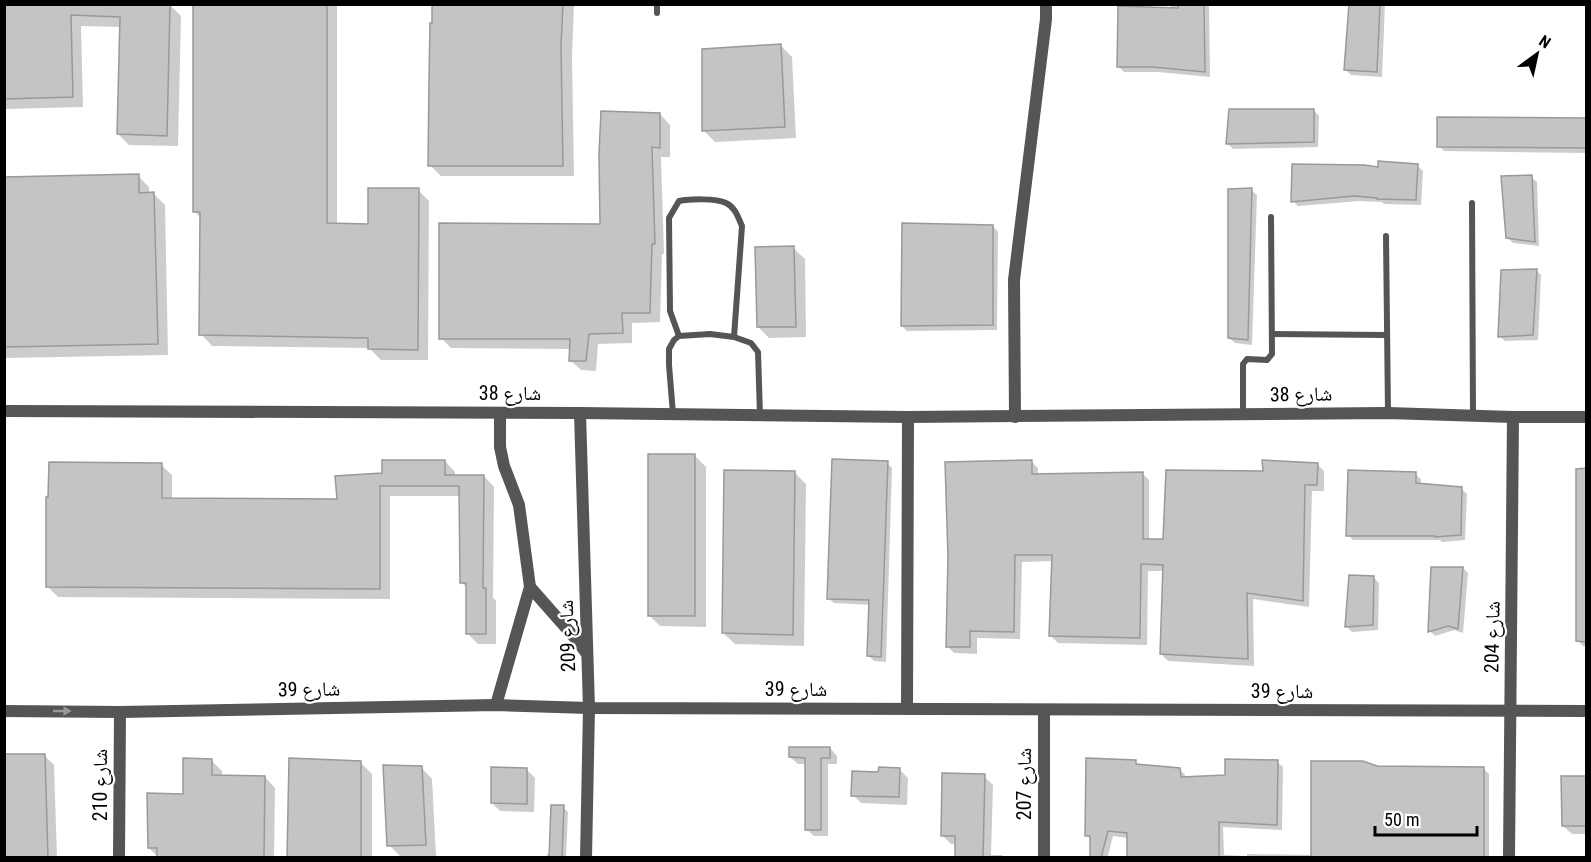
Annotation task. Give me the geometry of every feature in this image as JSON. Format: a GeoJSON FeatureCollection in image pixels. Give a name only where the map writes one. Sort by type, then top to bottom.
{"type":"FeatureCollection","features":[{"type":"Feature","properties":{"kind":"street"},"geometry":{"type":"LineString","coordinates":[[1015,417],[1014,280],[1046,4]]}},
{"type":"Feature","properties":{"kind":"street"},"geometry":{"type":"LineString","coordinates":[[1046,19],[1051,4]]}},
{"type":"Feature","properties":{"kind":"street","name":"شارع 38"},"geometry":{"type":"LineString","coordinates":[[4,411],[580,413],[908,417],[1388,413],[1587,417]]}},
{"type":"Feature","properties":{"kind":"street"},"geometry":{"type":"LineString","coordinates":[[496,705],[530,586],[519,505],[504,466],[500,447],[500,413]]}},
{"type":"Feature","properties":{"kind":"street","name":"شارع 209"},"geometry":{"type":"LineString","coordinates":[[580,413],[589,708],[586,858]]}},
{"type":"Feature","properties":{"kind":"street"},"geometry":{"type":"LineString","coordinates":[[908,417],[908,709]]}},
{"type":"Feature","properties":{"kind":"street","name":"شارع 204"},"geometry":{"type":"LineString","coordinates":[[1509,858],[1513,417]]}},
{"type":"Feature","properties":{"kind":"street"},"geometry":{"type":"LineString","coordinates":[[530,586],[587,655]]}},
{"type":"Feature","properties":{"kind":"street","name":"شارع 39"},"geometry":{"type":"LineString","coordinates":[[4,711],[120,712],[496,705],[589,708],[1587,711]]}},
{"type":"Feature","properties":{"kind":"street","name":"شارع 207"},"geometry":{"type":"LineString","coordinates":[[1044,710],[1044,858]]}},
{"type":"Feature","properties":{"kind":"street","name":"شارع 210"},"geometry":{"type":"LineString","coordinates":[[119,858],[120,712]]}},
{"type":"Feature","properties":{"kind":"lane"},"geometry":{"type":"LineString","coordinates":[[657,4],[657,13]]}},
{"type":"Feature","properties":{"kind":"lane"},"geometry":{"type":"LineString","coordinates":[[679,336],[670,311],[669,218],[679,201],[692,199],[726,202],[736,211],[742,226],[734,337]]}},
{"type":"Feature","properties":{"kind":"lane"},"geometry":{"type":"LineString","coordinates":[[1472,203],[1473,415]]}},
{"type":"Feature","properties":{"kind":"lane"},"geometry":{"type":"LineString","coordinates":[[1243,415],[1243,364],[1247,359],[1267,360],[1272,354],[1271,217]]}},
{"type":"Feature","properties":{"kind":"lane"},"geometry":{"type":"LineString","coordinates":[[1386,236],[1388,413]]}},
{"type":"Feature","properties":{"kind":"lane"},"geometry":{"type":"LineString","coordinates":[[673,414],[669,349],[679,336],[710,334],[734,337],[752,343],[758,352],[760,415]]}},
{"type":"Feature","properties":{"kind":"lane"},"geometry":{"type":"LineString","coordinates":[[1272,334],[1386,335]]}},
{"type":"Feature","properties":{"kind":"building"},"geometry":{"type":"Polygon","coordinates":[[[4,4],[170,4],[167,136],[117,134],[120,17],[71,15],[73,97],[4,99],[4,4]]]}},
{"type":"Feature","properties":{"kind":"building"},"geometry":{"type":"Polygon","coordinates":[[[193,4],[327,4],[327,223],[368,224],[368,188],[419,188],[418,350],[368,349],[368,338],[199,335],[200,212],[193,212],[193,4]]]}},
{"type":"Feature","properties":{"kind":"building"},"geometry":{"type":"Polygon","coordinates":[[[432,4],[563,4],[561,46],[563,166],[428,166],[432,4]]]}},
{"type":"Feature","properties":{"kind":"building"},"geometry":{"type":"Polygon","coordinates":[[[1178,4],[1204,4],[1205,72],[1152,67],[1117,67],[1118,6],[1178,8],[1178,4]]]}},
{"type":"Feature","properties":{"kind":"building"},"geometry":{"type":"Polygon","coordinates":[[[1349,4],[1380,4],[1377,72],[1344,70],[1349,4]]]}},
{"type":"Feature","properties":{"kind":"building"},"geometry":{"type":"Polygon","coordinates":[[[781,44],[785,127],[702,131],[702,49],[781,44]]]}},
{"type":"Feature","properties":{"kind":"building"},"geometry":{"type":"Polygon","coordinates":[[[1229,109],[1314,109],[1314,142],[1226,144],[1229,109]]]}},
{"type":"Feature","properties":{"kind":"building"},"geometry":{"type":"Polygon","coordinates":[[[601,111],[660,113],[660,148],[652,147],[655,244],[652,244],[650,313],[622,313],[623,333],[589,334],[586,361],[569,361],[570,339],[439,339],[439,223],[600,224],[601,111]]]}},
{"type":"Feature","properties":{"kind":"building"},"geometry":{"type":"Polygon","coordinates":[[[1437,117],[1587,118],[1587,148],[1437,147],[1437,117]]]}},
{"type":"Feature","properties":{"kind":"building"},"geometry":{"type":"Polygon","coordinates":[[[1378,161],[1418,164],[1416,200],[1354,196],[1291,202],[1292,164],[1378,167],[1378,161]]]}},
{"type":"Feature","properties":{"kind":"building"},"geometry":{"type":"Polygon","coordinates":[[[139,174],[139,193],[154,192],[158,344],[4,347],[4,177],[139,174]]]}},
{"type":"Feature","properties":{"kind":"building"},"geometry":{"type":"Polygon","coordinates":[[[1532,175],[1535,242],[1506,238],[1501,176],[1532,175]]]}},
{"type":"Feature","properties":{"kind":"building"},"geometry":{"type":"Polygon","coordinates":[[[1252,188],[1248,340],[1228,338],[1228,189],[1252,188]]]}},
{"type":"Feature","properties":{"kind":"building"},"geometry":{"type":"Polygon","coordinates":[[[902,223],[993,225],[993,325],[901,326],[902,223]]]}},
{"type":"Feature","properties":{"kind":"building"},"geometry":{"type":"Polygon","coordinates":[[[794,246],[796,327],[757,327],[755,247],[794,246]]]}},
{"type":"Feature","properties":{"kind":"building"},"geometry":{"type":"Polygon","coordinates":[[[1537,269],[1533,335],[1498,337],[1501,270],[1537,269]]]}},
{"type":"Feature","properties":{"kind":"building"},"geometry":{"type":"Polygon","coordinates":[[[648,454],[695,454],[695,616],[648,616],[648,454]]]}},
{"type":"Feature","properties":{"kind":"building"},"geometry":{"type":"Polygon","coordinates":[[[832,459],[888,461],[881,657],[867,656],[869,600],[827,599],[832,459]]]}},
{"type":"Feature","properties":{"kind":"building"},"geometry":{"type":"Polygon","coordinates":[[[382,460],[445,460],[445,475],[484,475],[483,588],[486,588],[486,634],[466,634],[466,583],[460,583],[459,486],[380,486],[380,589],[46,587],[46,497],[48,497],[49,462],[162,463],[162,498],[337,499],[335,476],[382,473],[382,460]]]}},
{"type":"Feature","properties":{"kind":"building"},"geometry":{"type":"Polygon","coordinates":[[[1032,460],[1032,474],[1143,472],[1143,539],[1163,539],[1166,470],[1263,471],[1262,460],[1318,463],[1317,485],[1305,485],[1303,601],[1247,593],[1248,659],[1160,654],[1163,565],[1141,564],[1140,638],[1049,636],[1052,555],[1015,555],[1014,632],[970,631],[970,647],[946,647],[948,557],[945,462],[1032,460]]]}},
{"type":"Feature","properties":{"kind":"building"},"geometry":{"type":"Polygon","coordinates":[[[1587,468],[1587,642],[1576,641],[1576,469],[1587,468]]]}},
{"type":"Feature","properties":{"kind":"building"},"geometry":{"type":"Polygon","coordinates":[[[724,470],[795,471],[793,635],[722,633],[724,470]]]}},
{"type":"Feature","properties":{"kind":"building"},"geometry":{"type":"Polygon","coordinates":[[[1348,470],[1416,472],[1416,483],[1462,487],[1461,535],[1346,536],[1348,470]]]}},
{"type":"Feature","properties":{"kind":"building"},"geometry":{"type":"Polygon","coordinates":[[[1431,567],[1463,567],[1458,629],[1448,626],[1428,632],[1431,567]]]}},
{"type":"Feature","properties":{"kind":"building"},"geometry":{"type":"Polygon","coordinates":[[[1349,575],[1374,576],[1373,625],[1345,627],[1349,575]]]}},
{"type":"Feature","properties":{"kind":"building"},"geometry":{"type":"Polygon","coordinates":[[[789,747],[830,747],[830,758],[821,758],[821,830],[805,830],[805,758],[789,757],[789,747]]]}},
{"type":"Feature","properties":{"kind":"building"},"geometry":{"type":"Polygon","coordinates":[[[4,754],[45,754],[48,858],[4,858],[4,754]]]}},
{"type":"Feature","properties":{"kind":"building"},"geometry":{"type":"Polygon","coordinates":[[[183,758],[212,759],[212,775],[265,776],[264,858],[157,858],[157,848],[148,848],[147,793],[183,794],[183,758]]]}},
{"type":"Feature","properties":{"kind":"building"},"geometry":{"type":"Polygon","coordinates":[[[289,758],[361,761],[361,858],[287,858],[289,758]]]}},
{"type":"Feature","properties":{"kind":"building"},"geometry":{"type":"Polygon","coordinates":[[[1086,758],[1136,760],[1136,764],[1180,768],[1181,777],[1225,775],[1225,759],[1278,760],[1277,825],[1219,822],[1219,858],[1127,858],[1127,833],[1108,831],[1101,858],[1090,858],[1090,836],[1085,836],[1086,758]]]}},
{"type":"Feature","properties":{"kind":"building"},"geometry":{"type":"Polygon","coordinates":[[[1311,761],[1363,761],[1377,766],[1484,767],[1484,858],[1311,858],[1311,761]]]}},
{"type":"Feature","properties":{"kind":"building"},"geometry":{"type":"Polygon","coordinates":[[[383,765],[422,766],[426,845],[387,846],[383,765]]]}},
{"type":"Feature","properties":{"kind":"building"},"geometry":{"type":"Polygon","coordinates":[[[491,767],[527,768],[527,804],[491,803],[491,767]]]}},
{"type":"Feature","properties":{"kind":"building"},"geometry":{"type":"Polygon","coordinates":[[[879,767],[900,768],[899,797],[851,796],[852,771],[878,772],[879,767]]]}},
{"type":"Feature","properties":{"kind":"building"},"geometry":{"type":"Polygon","coordinates":[[[942,773],[985,774],[983,858],[955,858],[955,836],[941,836],[942,773]]]}},
{"type":"Feature","properties":{"kind":"building"},"geometry":{"type":"Polygon","coordinates":[[[1561,776],[1587,776],[1587,826],[1562,826],[1561,776]]]}},
{"type":"Feature","properties":{"kind":"building"},"geometry":{"type":"Polygon","coordinates":[[[551,805],[564,805],[562,858],[549,858],[551,805]]]}}]}
